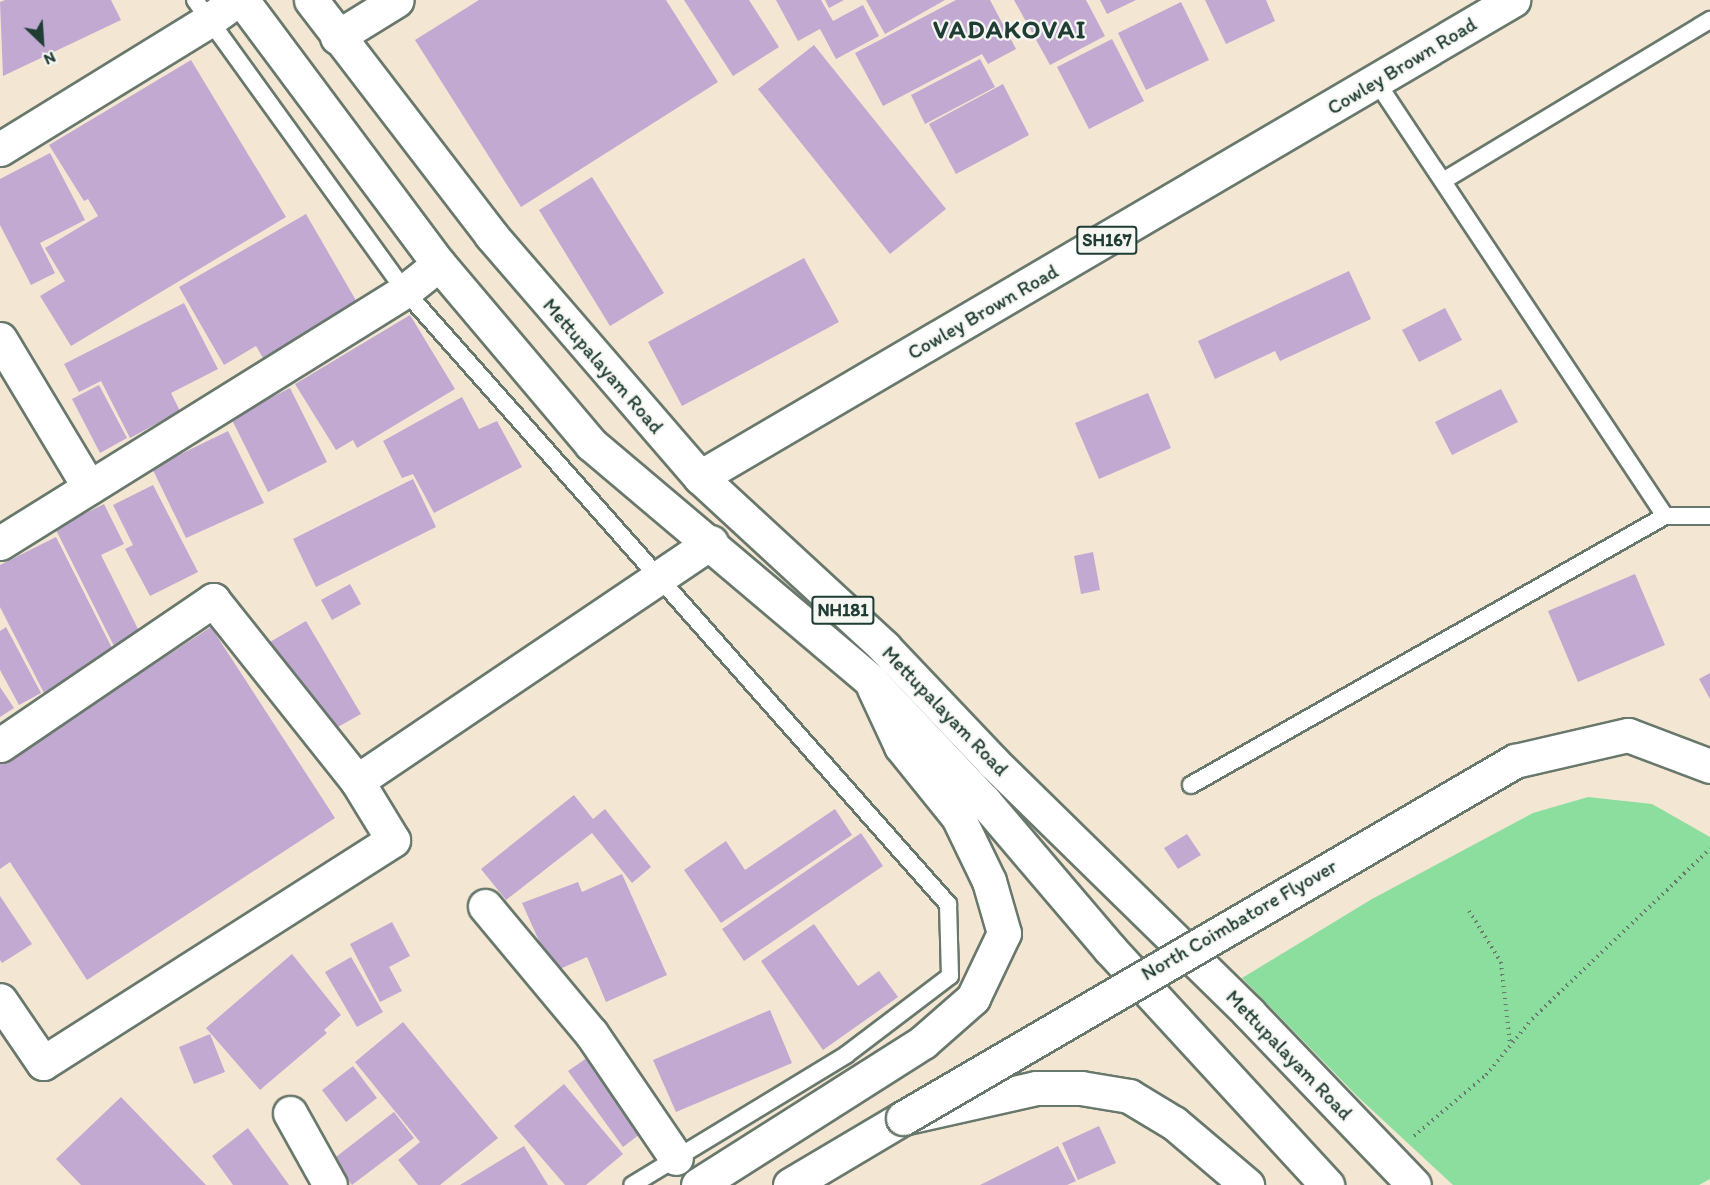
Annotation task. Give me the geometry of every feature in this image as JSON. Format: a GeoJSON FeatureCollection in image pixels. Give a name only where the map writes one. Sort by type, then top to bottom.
{"type":"FeatureCollection","features":[{"type":"Feature","properties":{"kind":"main road"},"geometry":{"type":"LineString","coordinates":[[0,149],[202,11],[237,0]]}},
{"type":"Feature","properties":{"kind":"main road","name":"Mettupalayam Road"},"geometry":{"type":"LineString","coordinates":[[242,0],[439,264],[591,444],[711,542],[871,681],[984,801],[1110,949],[1327,1185]]}},
{"type":"Feature","properties":{"kind":"main road","name":"Mettupalayam Road"},"geometry":{"type":"LineString","coordinates":[[311,0],[337,37],[491,235],[700,477],[884,647],[993,762],[1249,1013],[1414,1185]]}},
{"type":"Feature","properties":{"kind":"main road"},"geometry":{"type":"LineString","coordinates":[[337,37],[397,0]]}},
{"type":"Feature","properties":{"kind":"main road","name":"Cowley Brown Road"},"geometry":{"type":"LineString","coordinates":[[700,477],[1513,0]]}},
{"type":"Feature","properties":{"kind":"main road"},"geometry":{"type":"LineString","coordinates":[[0,543],[405,291],[439,264]]}},
{"type":"Feature","properties":{"kind":"main road"},"geometry":{"type":"LineString","coordinates":[[0,339],[89,487]]}},
{"type":"Feature","properties":{"kind":"main road"},"geometry":{"type":"LineString","coordinates":[[357,781],[711,542]]}},
{"type":"Feature","properties":{"kind":"main road"},"geometry":{"type":"LineString","coordinates":[[0,746],[213,600],[357,781],[393,840],[43,1063],[0,1000]]}},
{"type":"Feature","properties":{"kind":"main road"},"geometry":{"type":"LineString","coordinates":[[698,1185],[923,1042],[973,998],[1004,933],[989,882],[958,817],[901,746],[871,681]]}},
{"type":"Feature","properties":{"kind":"main road","name":"North Coimbatore Flyover"},"geometry":{"type":"LineString","coordinates":[[790,1185],[1515,761],[1628,735],[1710,765]]}},
{"type":"Feature","properties":{"kind":"main road"},"geometry":{"type":"LineString","coordinates":[[484,906],[591,1033],[676,1158]]}},
{"type":"Feature","properties":{"kind":"main road"},"geometry":{"type":"LineString","coordinates":[[903,1118],[1036,1088],[1081,1088],[1129,1096],[1174,1123],[1247,1185]]}},
{"type":"Feature","properties":{"kind":"main road"},"geometry":{"type":"LineString","coordinates":[[290,1113],[330,1185]]}},
{"type":"Feature","properties":{"kind":"lane"},"geometry":{"type":"LineString","coordinates":[[202,11],[405,291],[948,904],[950,976],[846,1055],[632,1185]]}},
{"type":"Feature","properties":{"kind":"lane"},"geometry":{"type":"LineString","coordinates":[[1443,181],[1710,20]]}},
{"type":"Feature","properties":{"kind":"lane"},"geometry":{"type":"LineString","coordinates":[[1376,81],[1665,516]]}},
{"type":"Feature","properties":{"kind":"lane"},"geometry":{"type":"LineString","coordinates":[[1191,785],[1665,516],[1710,516]]}},
{"type":"Feature","properties":{"kind":"path"},"geometry":{"type":"LineString","coordinates":[[1388,1158],[1486,1074],[1532,1019],[1710,849]]}},
{"type":"Feature","properties":{"kind":"path"},"geometry":{"type":"LineString","coordinates":[[1469,911],[1501,962],[1510,1046]]}},
{"type":"Feature","properties":{"kind":"green space"},"geometry":{"type":"Polygon","coordinates":[[[1588,797],[1652,804],[1710,837],[1710,1179],[1699,1185],[1453,1185],[1358,1097],[1242,978],[1372,899],[1533,813],[1588,797]]]}},
{"type":"Feature","properties":{"kind":"building"},"geometry":{"type":"Polygon","coordinates":[[[5,0],[111,0],[121,20],[3,76],[0,2],[5,0]]]}},
{"type":"Feature","properties":{"kind":"building"},"geometry":{"type":"Polygon","coordinates":[[[479,0],[666,0],[718,82],[521,207],[415,40],[479,0]]]}},
{"type":"Feature","properties":{"kind":"building"},"geometry":{"type":"Polygon","coordinates":[[[684,0],[749,0],[779,47],[733,76],[684,0]]]}},
{"type":"Feature","properties":{"kind":"building"},"geometry":{"type":"Polygon","coordinates":[[[776,0],[821,0],[833,21],[863,5],[879,36],[836,59],[820,29],[798,41],[776,0]]]}},
{"type":"Feature","properties":{"kind":"building"},"geometry":{"type":"Polygon","coordinates":[[[825,0],[844,0],[829,8],[825,0]]]}},
{"type":"Feature","properties":{"kind":"building"},"geometry":{"type":"Polygon","coordinates":[[[866,0],[945,0],[885,34],[866,0]]]}},
{"type":"Feature","properties":{"kind":"building"},"geometry":{"type":"Polygon","coordinates":[[[956,0],[990,0],[1016,49],[988,64],[982,54],[883,106],[855,53],[956,0]]]}},
{"type":"Feature","properties":{"kind":"building"},"geometry":{"type":"Polygon","coordinates":[[[1014,0],[1086,0],[1105,36],[1050,65],[1014,0]]]}},
{"type":"Feature","properties":{"kind":"building"},"geometry":{"type":"Polygon","coordinates":[[[1100,0],[1136,0],[1107,14],[1100,0]]]}},
{"type":"Feature","properties":{"kind":"building"},"geometry":{"type":"Polygon","coordinates":[[[1205,0],[1266,0],[1275,21],[1226,44],[1205,0]]]}},
{"type":"Feature","properties":{"kind":"building"},"geometry":{"type":"Polygon","coordinates":[[[1181,2],[1209,60],[1146,90],[1118,33],[1181,2]]]}},
{"type":"Feature","properties":{"kind":"building"},"geometry":{"type":"Polygon","coordinates":[[[1112,39],[1144,101],[1089,129],[1057,67],[1112,39]]]}},
{"type":"Feature","properties":{"kind":"building"},"geometry":{"type":"Polygon","coordinates":[[[814,45],[946,209],[890,254],[758,89],[814,45]]]}},
{"type":"Feature","properties":{"kind":"building"},"geometry":{"type":"Polygon","coordinates":[[[980,59],[995,87],[925,124],[911,95],[980,59]]]}},
{"type":"Feature","properties":{"kind":"building"},"geometry":{"type":"Polygon","coordinates":[[[191,60],[286,217],[71,346],[40,296],[65,281],[45,248],[98,216],[88,199],[84,201],[49,145],[191,60]]]}},
{"type":"Feature","properties":{"kind":"building"},"geometry":{"type":"Polygon","coordinates":[[[1003,84],[1029,135],[956,174],[929,124],[1003,84]]]}},
{"type":"Feature","properties":{"kind":"building"},"geometry":{"type":"Polygon","coordinates":[[[50,153],[85,220],[40,243],[55,273],[31,285],[0,225],[0,179],[50,153]]]}},
{"type":"Feature","properties":{"kind":"building"},"geometry":{"type":"Polygon","coordinates":[[[592,177],[664,293],[610,326],[539,210],[592,177]]]}},
{"type":"Feature","properties":{"kind":"building"},"geometry":{"type":"Polygon","coordinates":[[[306,214],[358,304],[263,358],[256,346],[224,365],[179,287],[306,214]]]}},
{"type":"Feature","properties":{"kind":"building"},"geometry":{"type":"Polygon","coordinates":[[[804,258],[839,322],[682,406],[648,342],[804,258]]]}},
{"type":"Feature","properties":{"kind":"building"},"geometry":{"type":"Polygon","coordinates":[[[1349,271],[1371,319],[1280,361],[1275,351],[1215,379],[1198,341],[1349,271]]]}},
{"type":"Feature","properties":{"kind":"building"},"geometry":{"type":"Polygon","coordinates":[[[184,303],[218,369],[171,393],[180,411],[130,438],[101,381],[79,392],[64,364],[184,303]]]}},
{"type":"Feature","properties":{"kind":"building"},"geometry":{"type":"Polygon","coordinates":[[[1445,308],[1462,340],[1419,362],[1402,330],[1445,308]]]}},
{"type":"Feature","properties":{"kind":"building"},"geometry":{"type":"Polygon","coordinates":[[[410,315],[455,389],[357,448],[353,440],[336,450],[295,384],[410,315]]]}},
{"type":"Feature","properties":{"kind":"building"},"geometry":{"type":"Polygon","coordinates":[[[99,385],[127,438],[100,453],[72,399],[99,385]]]}},
{"type":"Feature","properties":{"kind":"building"},"geometry":{"type":"Polygon","coordinates":[[[290,388],[327,462],[268,492],[231,418],[290,388]]]}},
{"type":"Feature","properties":{"kind":"building"},"geometry":{"type":"Polygon","coordinates":[[[1501,389],[1518,422],[1452,455],[1435,422],[1501,389]]]}},
{"type":"Feature","properties":{"kind":"building"},"geometry":{"type":"Polygon","coordinates":[[[1148,393],[1171,448],[1099,479],[1075,423],[1148,393]]]}},
{"type":"Feature","properties":{"kind":"building"},"geometry":{"type":"Polygon","coordinates":[[[462,397],[479,429],[497,421],[522,467],[434,513],[413,474],[402,478],[383,441],[462,397]]]}},
{"type":"Feature","properties":{"kind":"building"},"geometry":{"type":"Polygon","coordinates":[[[228,431],[264,503],[186,538],[152,468],[228,431]]]}},
{"type":"Feature","properties":{"kind":"building"},"geometry":{"type":"Polygon","coordinates":[[[413,479],[436,527],[316,587],[293,539],[413,479]]]}},
{"type":"Feature","properties":{"kind":"building"},"geometry":{"type":"Polygon","coordinates":[[[153,485],[198,572],[150,596],[125,549],[133,545],[113,505],[153,485]]]}},
{"type":"Feature","properties":{"kind":"building"},"geometry":{"type":"Polygon","coordinates":[[[104,504],[124,544],[101,555],[141,635],[115,648],[55,528],[104,504]]]}},
{"type":"Feature","properties":{"kind":"building"},"geometry":{"type":"Polygon","coordinates":[[[56,537],[117,658],[45,695],[0,607],[0,565],[56,537]]]}},
{"type":"Feature","properties":{"kind":"building"},"geometry":{"type":"Polygon","coordinates":[[[1093,552],[1100,590],[1081,594],[1074,556],[1093,552]]]}},
{"type":"Feature","properties":{"kind":"building"},"geometry":{"type":"Polygon","coordinates":[[[1635,574],[1665,645],[1578,682],[1548,611],[1635,574]]]}},
{"type":"Feature","properties":{"kind":"building"},"geometry":{"type":"Polygon","coordinates":[[[350,584],[361,604],[332,620],[321,600],[350,584]]]}},
{"type":"Feature","properties":{"kind":"building"},"geometry":{"type":"Polygon","coordinates":[[[306,621],[361,714],[329,732],[291,668],[287,671],[270,642],[306,621]]]}},
{"type":"Feature","properties":{"kind":"building"},"geometry":{"type":"Polygon","coordinates":[[[6,627],[41,693],[19,705],[0,670],[0,631],[6,627]]]}},
{"type":"Feature","properties":{"kind":"building"},"geometry":{"type":"Polygon","coordinates":[[[211,627],[335,818],[87,980],[10,862],[0,869],[0,764],[211,627]]]}},
{"type":"Feature","properties":{"kind":"building"},"geometry":{"type":"Polygon","coordinates":[[[1710,673],[1710,699],[1699,679],[1710,673]]]}},
{"type":"Feature","properties":{"kind":"building"},"geometry":{"type":"Polygon","coordinates":[[[0,687],[14,708],[0,717],[0,687]]]}},
{"type":"Feature","properties":{"kind":"building"},"geometry":{"type":"Polygon","coordinates":[[[574,795],[593,819],[605,809],[651,867],[632,883],[592,833],[506,900],[481,869],[574,795]]]}},
{"type":"Feature","properties":{"kind":"building"},"geometry":{"type":"Polygon","coordinates":[[[835,809],[852,835],[721,923],[684,870],[726,841],[745,870],[835,809]]]}},
{"type":"Feature","properties":{"kind":"building"},"geometry":{"type":"Polygon","coordinates":[[[861,833],[883,866],[744,961],[722,929],[861,833]]]}},
{"type":"Feature","properties":{"kind":"building"},"geometry":{"type":"Polygon","coordinates":[[[1187,834],[1201,855],[1178,869],[1164,848],[1187,834]]]}},
{"type":"Feature","properties":{"kind":"building"},"geometry":{"type":"Polygon","coordinates":[[[622,874],[667,975],[606,1002],[587,957],[553,972],[522,903],[578,882],[582,892],[622,874]]]}},
{"type":"Feature","properties":{"kind":"building"},"geometry":{"type":"Polygon","coordinates":[[[0,896],[32,944],[2,963],[0,960],[0,896]]]}},
{"type":"Feature","properties":{"kind":"building"},"geometry":{"type":"Polygon","coordinates":[[[392,922],[410,956],[389,967],[402,991],[380,1002],[350,944],[392,922]]]}},
{"type":"Feature","properties":{"kind":"building"},"geometry":{"type":"Polygon","coordinates":[[[814,924],[858,986],[879,971],[898,997],[823,1050],[761,961],[814,924]]]}},
{"type":"Feature","properties":{"kind":"building"},"geometry":{"type":"Polygon","coordinates":[[[292,954],[341,1015],[324,1030],[327,1033],[260,1090],[206,1028],[292,954]]]}},
{"type":"Feature","properties":{"kind":"building"},"geometry":{"type":"Polygon","coordinates":[[[351,957],[383,1012],[357,1027],[325,972],[351,957]]]}},
{"type":"Feature","properties":{"kind":"building"},"geometry":{"type":"Polygon","coordinates":[[[770,1010],[792,1063],[676,1112],[653,1060],[770,1010]]]}},
{"type":"Feature","properties":{"kind":"building"},"geometry":{"type":"Polygon","coordinates":[[[403,1022],[498,1138],[440,1185],[418,1185],[398,1160],[420,1142],[355,1062],[403,1022]]]}},
{"type":"Feature","properties":{"kind":"building"},"geometry":{"type":"Polygon","coordinates":[[[210,1034],[225,1072],[194,1084],[179,1047],[210,1034]]]}},
{"type":"Feature","properties":{"kind":"building"},"geometry":{"type":"Polygon","coordinates":[[[594,1053],[648,1128],[623,1147],[568,1071],[594,1053]]]}},
{"type":"Feature","properties":{"kind":"building"},"geometry":{"type":"Polygon","coordinates":[[[353,1066],[377,1098],[346,1122],[322,1090],[353,1066]]]}},
{"type":"Feature","properties":{"kind":"building"},"geometry":{"type":"Polygon","coordinates":[[[564,1084],[623,1154],[586,1185],[565,1185],[514,1126],[564,1084]]]}},
{"type":"Feature","properties":{"kind":"building"},"geometry":{"type":"Polygon","coordinates":[[[121,1097],[206,1185],[81,1185],[56,1159],[121,1097]]]}},
{"type":"Feature","properties":{"kind":"building"},"geometry":{"type":"Polygon","coordinates":[[[394,1112],[414,1138],[352,1185],[332,1160],[394,1112]]]}},
{"type":"Feature","properties":{"kind":"building"},"geometry":{"type":"Polygon","coordinates":[[[1099,1126],[1116,1163],[1078,1180],[1062,1143],[1099,1126]]]}},
{"type":"Feature","properties":{"kind":"building"},"geometry":{"type":"Polygon","coordinates":[[[248,1128],[289,1185],[233,1185],[212,1156],[248,1128]]]}},
{"type":"Feature","properties":{"kind":"building"},"geometry":{"type":"Polygon","coordinates":[[[524,1146],[548,1185],[460,1185],[524,1146]]]}},
{"type":"Feature","properties":{"kind":"building"},"geometry":{"type":"Polygon","coordinates":[[[1058,1146],[1076,1181],[1067,1185],[980,1185],[1058,1146]]]}},
{"type":"Feature","properties":{"kind":"district","name":"VADAKOVAI"},"geometry":{"type":"Point","coordinates":[1010,30]}}]}
